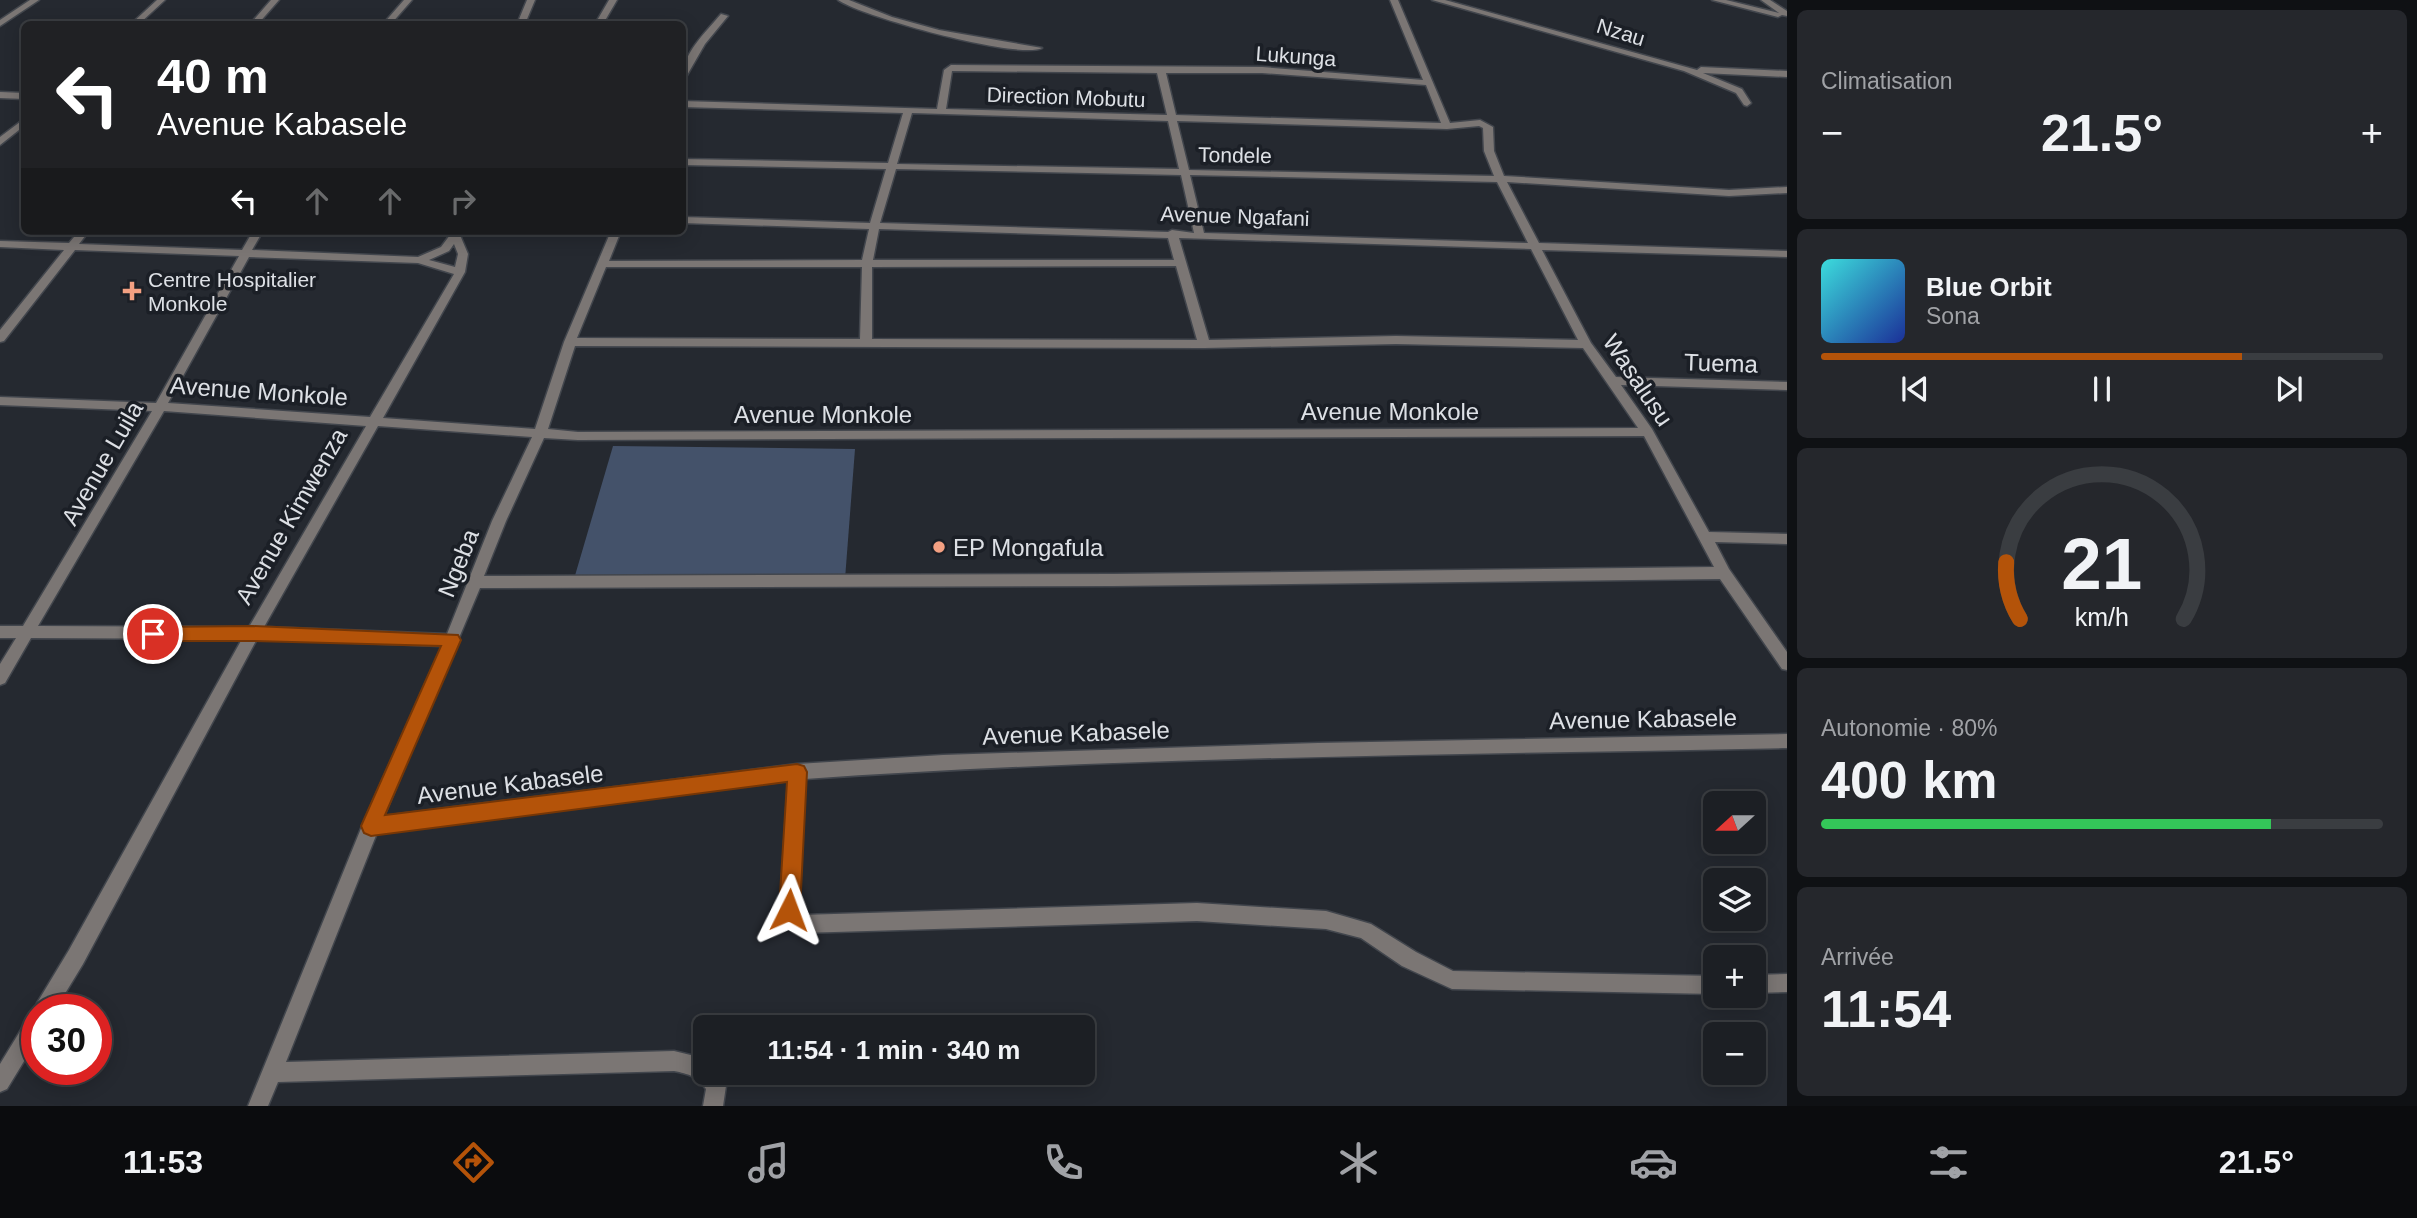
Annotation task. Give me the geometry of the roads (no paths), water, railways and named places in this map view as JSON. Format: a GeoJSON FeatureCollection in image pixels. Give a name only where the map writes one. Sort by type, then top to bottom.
{"type":"FeatureCollection","features":[{"type":"Feature","properties":{"kind":"street"},"geometry":{"type":"LineString","coordinates":[[0,24],[35,0]]}},
{"type":"Feature","properties":{"kind":"street"},"geometry":{"type":"LineString","coordinates":[[138,21],[161,0]]}},
{"type":"Feature","properties":{"kind":"street"},"geometry":{"type":"LineString","coordinates":[[257,21],[275,0]]}},
{"type":"Feature","properties":{"kind":"street"},"geometry":{"type":"LineString","coordinates":[[390,21],[408,0]]}},
{"type":"Feature","properties":{"kind":"street"},"geometry":{"type":"LineString","coordinates":[[522,21],[531,0]]}},
{"type":"Feature","properties":{"kind":"street"},"geometry":{"type":"LineString","coordinates":[[601,21],[613,0]]}},
{"type":"Feature","properties":{"kind":"street"},"geometry":{"type":"LineString","coordinates":[[842,0],[888,20],[978,42],[1038,48]]}},
{"type":"Feature","properties":{"kind":"street"},"geometry":{"type":"LineString","coordinates":[[1394,0],[1447,126]]}},
{"type":"Feature","properties":{"kind":"street","name":"Nzau"},"geometry":{"type":"LineString","coordinates":[[1436,0],[1691,70],[1739,91],[1746,103]]}},
{"type":"Feature","properties":{"kind":"street"},"geometry":{"type":"LineString","coordinates":[[1716,0],[1782,15]]}},
{"type":"Feature","properties":{"kind":"street"},"geometry":{"type":"LineString","coordinates":[[1765,0],[1782,15]]}},
{"type":"Feature","properties":{"kind":"street"},"geometry":{"type":"LineString","coordinates":[[686,70],[701,43],[724,16]]}},
{"type":"Feature","properties":{"kind":"street","name":"Lukunga"},"geometry":{"type":"LineString","coordinates":[[941,111],[947,70],[951,68],[1262,70],[1428,83]]}},
{"type":"Feature","properties":{"kind":"street"},"geometry":{"type":"LineString","coordinates":[[1691,70],[1736,72],[1754,69],[1787,74]]}},
{"type":"Feature","properties":{"kind":"street"},"geometry":{"type":"LineString","coordinates":[[1161,70],[1199,234]]}},
{"type":"Feature","properties":{"kind":"street"},"geometry":{"type":"LineString","coordinates":[[0,95],[21,96]]}},
{"type":"Feature","properties":{"kind":"street","name":"Direction Mobutu"},"geometry":{"type":"LineString","coordinates":[[686,104],[1447,126],[1480,123],[1488,127],[1489,151],[1500,180]]}},
{"type":"Feature","properties":{"kind":"street"},"geometry":{"type":"LineString","coordinates":[[866,342],[867,264],[874,227],[908,110]]}},
{"type":"Feature","properties":{"kind":"street"},"geometry":{"type":"LineString","coordinates":[[0,142],[21,124]]}},
{"type":"Feature","properties":{"kind":"street","name":"Tondele"},"geometry":{"type":"LineString","coordinates":[[686,162],[892,164],[1500,180],[1730,193],[1787,190]]}},
{"type":"Feature","properties":{"kind":"street","name":"Wasalusu"},"geometry":{"type":"LineString","coordinates":[[1500,180],[1586,344],[1648,432],[1724,573],[1787,664]]}},
{"type":"Feature","properties":{"kind":"street","name":"Avenue Ngafani"},"geometry":{"type":"LineString","coordinates":[[686,220],[1787,254]]}},
{"type":"Feature","properties":{"kind":"street"},"geometry":{"type":"LineString","coordinates":[[1172,233],[1204,344]]}},
{"type":"Feature","properties":{"kind":"street"},"geometry":{"type":"LineString","coordinates":[[0,338],[81,235]]}},
{"type":"Feature","properties":{"kind":"street","name":"Avenue Luila"},"geometry":{"type":"LineString","coordinates":[[0,678],[160,407],[256,235]]}},
{"type":"Feature","properties":{"kind":"street"},"geometry":{"type":"LineString","coordinates":[[419,260],[445,249],[454,235]]}},
{"type":"Feature","properties":{"kind":"street"},"geometry":{"type":"LineString","coordinates":[[0,244],[419,260],[460,272],[463,254],[456,235]]}},
{"type":"Feature","properties":{"kind":"street","name":"Ngeba"},"geometry":{"type":"LineString","coordinates":[[258,1106],[371,826],[540,434],[570,342],[615,235]]}},
{"type":"Feature","properties":{"kind":"street"},"geometry":{"type":"LineString","coordinates":[[604,264],[1180,263]]}},
{"type":"Feature","properties":{"kind":"street","name":"Avenue Kimwenza"},"geometry":{"type":"LineString","coordinates":[[54,994],[253,634],[460,272]]}},
{"type":"Feature","properties":{"kind":"street"},"geometry":{"type":"LineString","coordinates":[[570,342],[1204,344],[1396,340],[1586,344]]}},
{"type":"Feature","properties":{"kind":"street","name":"Tuema"},"geometry":{"type":"LineString","coordinates":[[1611,381],[1787,386]]}},
{"type":"Feature","properties":{"kind":"street","name":"Avenue Monkole"},"geometry":{"type":"LineString","coordinates":[[0,401],[160,407],[540,434],[875,437],[1648,432]]}},
{"type":"Feature","properties":{"kind":"street"},"geometry":{"type":"LineString","coordinates":[[1706,537],[1787,539]]}},
{"type":"Feature","properties":{"kind":"street"},"geometry":{"type":"LineString","coordinates":[[474,582],[1099,580],[1724,573]]}},
{"type":"Feature","properties":{"kind":"street"},"geometry":{"type":"LineString","coordinates":[[0,632],[253,634],[452,640]]}},
{"type":"Feature","properties":{"kind":"street","name":"Avenue Kabasele"},"geometry":{"type":"LineString","coordinates":[[371,826],[797,772],[943,762],[1318,750],[1787,741]]}},
{"type":"Feature","properties":{"kind":"street"},"geometry":{"type":"LineString","coordinates":[[797,772],[789,910],[794,920],[801,924],[1197,912],[1326,920],[1365,930],[1409,959],[1452,980],[1703,985]]}},
{"type":"Feature","properties":{"kind":"street"},"geometry":{"type":"LineString","coordinates":[[1766,984],[1787,983]]}},
{"type":"Feature","properties":{"kind":"street"},"geometry":{"type":"LineString","coordinates":[[0,1082],[21,1048]]}},
{"type":"Feature","properties":{"kind":"street"},"geometry":{"type":"LineString","coordinates":[[272,1072],[674,1061],[693,1065]]}},
{"type":"Feature","properties":{"kind":"street"},"geometry":{"type":"LineString","coordinates":[[713,1106],[715,1085]]}},
{"type":"Feature","properties":{"kind":"place","name":"Centre Hospitalier Monkole"},"geometry":{"type":"Point","coordinates":[132,291]}},
{"type":"Feature","properties":{"kind":"place","name":"EP Mongafula"},"geometry":{"type":"Point","coordinates":[939,547]}}]}
